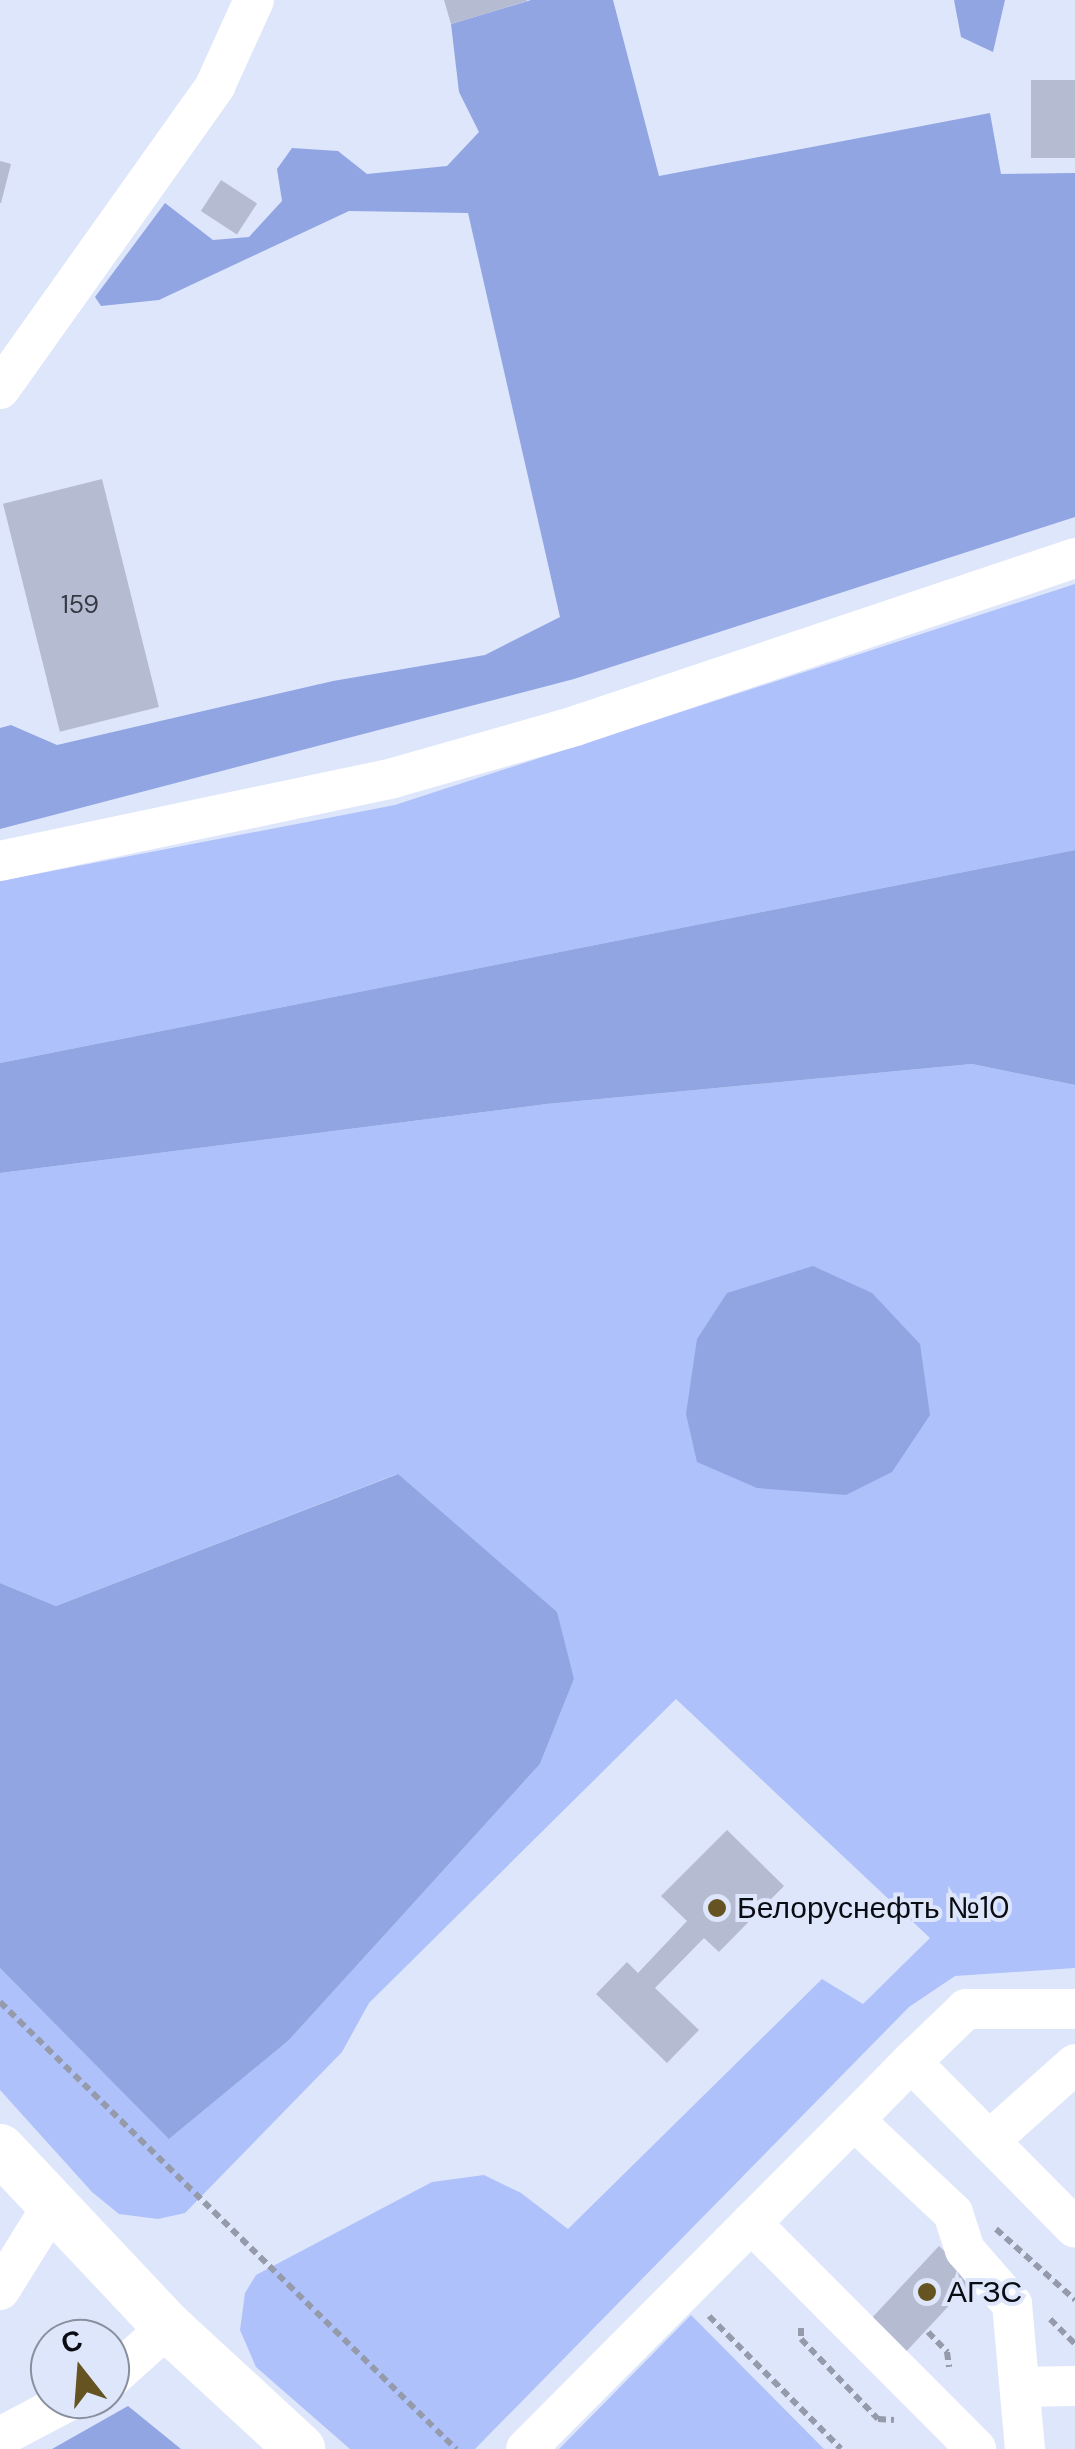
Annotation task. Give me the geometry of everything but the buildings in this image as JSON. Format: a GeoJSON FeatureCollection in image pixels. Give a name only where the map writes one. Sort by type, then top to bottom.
{"type":"FeatureCollection","features":[{"type":"Feature","properties":{"kind":"main road"},"geometry":{"type":"LineString","coordinates":[[0,2148],[168,2327],[300,2449]]}},
{"type":"Feature","properties":{"kind":"lane"},"geometry":{"type":"LineString","coordinates":[[0,388],[215,86],[254,0]]}},
{"type":"Feature","properties":{"kind":"lane"},"geometry":{"type":"LineString","coordinates":[[0,861],[411,773],[575,726],[1075,558]]}},
{"type":"Feature","properties":{"kind":"lane"},"geometry":{"type":"LineString","coordinates":[[526,2449],[679,2291],[966,2009],[1075,2009]]}},
{"type":"Feature","properties":{"kind":"lane"},"geometry":{"type":"LineString","coordinates":[[911,2062],[1075,2228]]}},
{"type":"Feature","properties":{"kind":"lane"},"geometry":{"type":"LineString","coordinates":[[988,2141],[1075,2064]]}},
{"type":"Feature","properties":{"kind":"lane"},"geometry":{"type":"LineString","coordinates":[[854,2120],[953,2214],[966,2250],[1012,2304],[1026,2449]]}},
{"type":"Feature","properties":{"kind":"lane"},"geometry":{"type":"LineString","coordinates":[[0,2290],[52,2206]]}},
{"type":"Feature","properties":{"kind":"lane"},"geometry":{"type":"LineString","coordinates":[[751,2223],[976,2449]]}},
{"type":"Feature","properties":{"kind":"lane"},"geometry":{"type":"LineString","coordinates":[[130,2361],[168,2327]]}},
{"type":"Feature","properties":{"kind":"lane"},"geometry":{"type":"LineString","coordinates":[[1020,2387],[1075,2386]]}},
{"type":"Feature","properties":{"kind":"lane"},"geometry":{"type":"LineString","coordinates":[[0,2438],[35,2419]]}},
{"type":"Feature","properties":{"kind":"path"},"geometry":{"type":"LineString","coordinates":[[0,2002],[456,2449]]}},
{"type":"Feature","properties":{"kind":"path"},"geometry":{"type":"LineString","coordinates":[[994,2230],[1002,2227],[1075,2300]]}},
{"type":"Feature","properties":{"kind":"path"},"geometry":{"type":"LineString","coordinates":[[679,2291],[841,2449]]}},
{"type":"Feature","properties":{"kind":"path"},"geometry":{"type":"LineString","coordinates":[[928,2332],[947,2352],[952,2383]]}},
{"type":"Feature","properties":{"kind":"shaded area"},"geometry":{"type":"Polygon","coordinates":[[[531,0],[613,0],[659,176],[990,113],[1001,174],[1075,173],[1075,517],[574,679],[0,829],[0,728],[11,725],[57,745],[333,681],[485,655],[560,617],[468,213],[349,211],[159,300],[101,306],[95,297],[165,203],[213,240],[249,237],[282,201],[277,169],[292,148],[338,151],[367,174],[447,166],[479,132],[459,92],[451,24],[531,0]]]}},
{"type":"Feature","properties":{"kind":"shaded area"},"geometry":{"type":"Polygon","coordinates":[[[954,0],[1005,0],[993,52],[961,37],[954,0]]]}},
{"type":"Feature","properties":{"kind":"shaded area"},"geometry":{"type":"Polygon","coordinates":[[[1075,584],[1075,850],[0,1063],[0,881],[395,805],[1075,584]]]}},
{"type":"Feature","properties":{"kind":"shaded area"},"geometry":{"type":"Polygon","coordinates":[[[1075,850],[1075,1085],[972,1064],[547,1104],[0,1173],[0,1063],[1075,850]]]}},
{"type":"Feature","properties":{"kind":"shaded area"},"geometry":{"type":"Polygon","coordinates":[[[972,1064],[1075,1085],[1075,1968],[955,1976],[909,2007],[475,2449],[350,2449],[256,2367],[240,2330],[245,2293],[256,2275],[432,2182],[484,2175],[521,2193],[568,2229],[822,1979],[863,2004],[930,1938],[676,1699],[369,2003],[342,2052],[185,2213],[158,2219],[119,2214],[92,2192],[0,2090],[0,1968],[170,2138],[289,2040],[540,1764],[574,1679],[397,1474],[56,1606],[0,1583],[0,1173],[547,1104],[972,1064]]]}},
{"type":"Feature","properties":{"kind":"shaded area"},"geometry":{"type":"Polygon","coordinates":[[[813,1266],[872,1293],[920,1344],[930,1415],[892,1472],[846,1495],[757,1488],[697,1462],[686,1414],[697,1339],[727,1293],[813,1266]]]}},
{"type":"Feature","properties":{"kind":"shaded area"},"geometry":{"type":"Polygon","coordinates":[[[398,1474],[557,1612],[574,1679],[540,1764],[289,2040],[169,2139],[0,1968],[0,1583],[56,1606],[398,1474]]]}},
{"type":"Feature","properties":{"kind":"shaded area"},"geometry":{"type":"Polygon","coordinates":[[[691,2315],[824,2449],[559,2449],[691,2315]]]}},
{"type":"Feature","properties":{"kind":"shaded area"},"geometry":{"type":"Polygon","coordinates":[[[130,2408],[181,2449],[52,2449],[105,2419],[130,2419],[130,2408]]]}},
{"type":"Feature","properties":{"kind":"place","name":"Белоруснефть №10"},"geometry":{"type":"Point","coordinates":[717,1908]}},
{"type":"Feature","properties":{"kind":"place","name":"АГЗС"},"geometry":{"type":"Point","coordinates":[927,2292]}}]}
